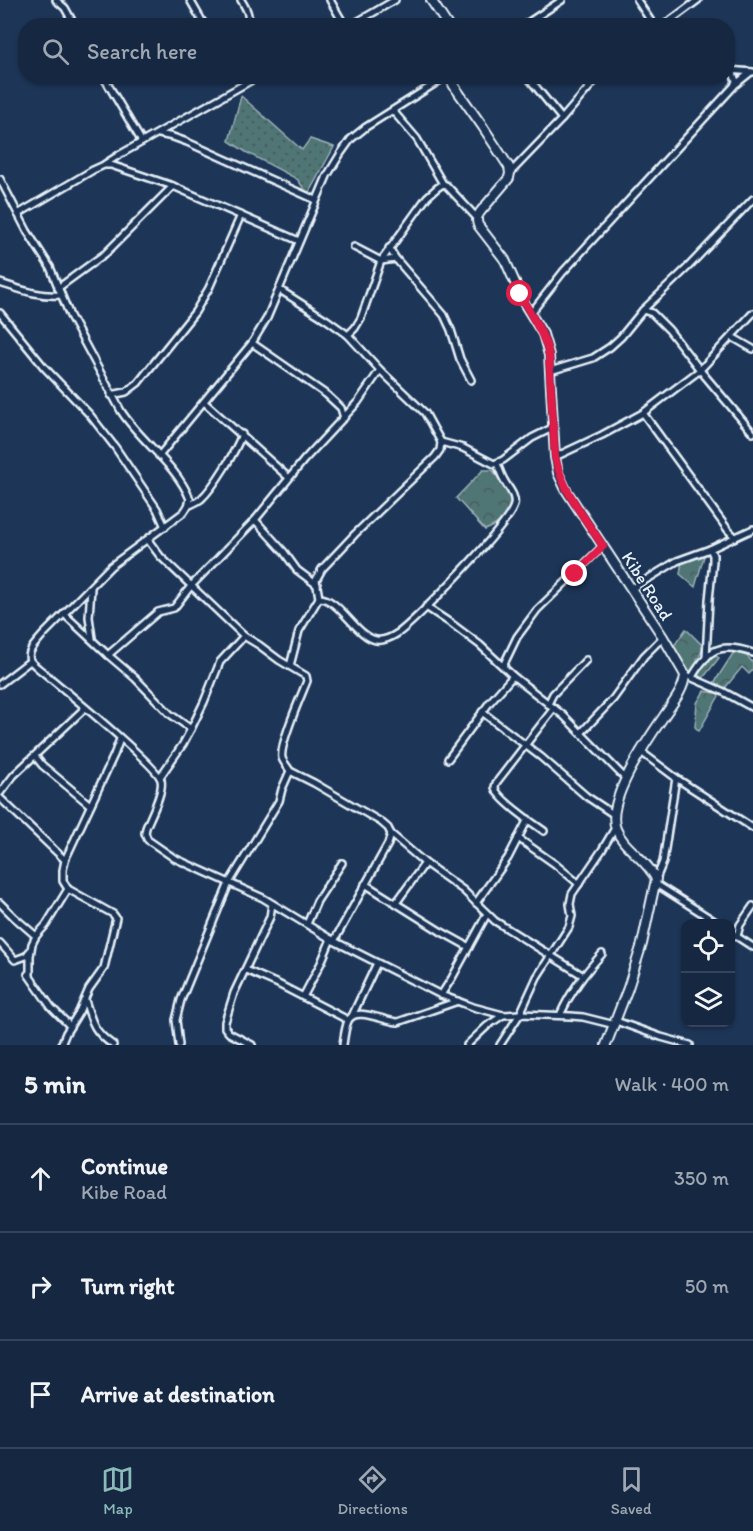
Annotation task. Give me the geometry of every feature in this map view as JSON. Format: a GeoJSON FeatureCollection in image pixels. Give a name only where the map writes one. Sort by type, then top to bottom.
{"type":"FeatureCollection","features":[{"type":"Feature","properties":{"kind":"street"},"geometry":{"type":"LineString","coordinates":[[56,0],[65,8],[71,18]]}},
{"type":"Feature","properties":{"kind":"street"},"geometry":{"type":"LineString","coordinates":[[190,0],[200,18]]}},
{"type":"Feature","properties":{"kind":"street"},"geometry":{"type":"LineString","coordinates":[[241,0],[249,18]]}},
{"type":"Feature","properties":{"kind":"street"},"geometry":{"type":"LineString","coordinates":[[330,0],[340,18]]}},
{"type":"Feature","properties":{"kind":"street"},"geometry":{"type":"LineString","coordinates":[[364,18],[395,0]]}},
{"type":"Feature","properties":{"kind":"street"},"geometry":{"type":"LineString","coordinates":[[431,0],[443,18]]}},
{"type":"Feature","properties":{"kind":"street"},"geometry":{"type":"LineString","coordinates":[[536,18],[562,0]]}},
{"type":"Feature","properties":{"kind":"street"},"geometry":{"type":"LineString","coordinates":[[637,0],[649,18]]}},
{"type":"Feature","properties":{"kind":"street"},"geometry":{"type":"LineString","coordinates":[[674,18],[698,0]]}},
{"type":"Feature","properties":{"kind":"street"},"geometry":{"type":"LineString","coordinates":[[735,70],[752,72]]}},
{"type":"Feature","properties":{"kind":"street"},"geometry":{"type":"LineString","coordinates":[[531,313],[563,272],[736,84],[752,72]]}},
{"type":"Feature","properties":{"kind":"street"},"geometry":{"type":"LineString","coordinates":[[108,84],[142,142]]}},
{"type":"Feature","properties":{"kind":"street"},"geometry":{"type":"LineString","coordinates":[[18,214],[245,84]]}},
{"type":"Feature","properties":{"kind":"street"},"geometry":{"type":"LineString","coordinates":[[159,456],[252,343],[280,290],[327,176],[351,139],[435,84]]}},
{"type":"Feature","properties":{"kind":"street"},"geometry":{"type":"LineString","coordinates":[[453,84],[505,159],[510,173]]}},
{"type":"Feature","properties":{"kind":"street"},"geometry":{"type":"LineString","coordinates":[[534,84],[562,119]]}},
{"type":"Feature","properties":{"kind":"street"},"geometry":{"type":"LineString","coordinates":[[393,111],[417,139],[443,184],[450,188],[477,218],[506,183],[510,173],[592,84]]}},
{"type":"Feature","properties":{"kind":"street"},"geometry":{"type":"LineString","coordinates":[[159,134],[173,136],[316,200]]}},
{"type":"Feature","properties":{"kind":"street"},"geometry":{"type":"LineString","coordinates":[[104,165],[117,166],[173,186],[299,241]]}},
{"type":"Feature","properties":{"kind":"street"},"geometry":{"type":"LineString","coordinates":[[0,179],[27,231],[45,258],[60,295],[127,422],[159,456],[190,499],[184,512],[125,555],[91,587],[33,647],[29,656],[30,660],[137,753],[160,777],[162,785],[160,794],[145,833],[148,840],[174,858],[248,891],[332,940],[441,995],[503,1016],[520,1014],[583,1017],[616,1023],[690,1045]]}},
{"type":"Feature","properties":{"kind":"street"},"geometry":{"type":"LineString","coordinates":[[354,341],[356,328],[381,261],[428,197],[443,184]]}},
{"type":"Feature","properties":{"kind":"street"},"geometry":{"type":"LineString","coordinates":[[58,288],[106,253],[173,186]]}},
{"type":"Feature","properties":{"kind":"street"},"geometry":{"type":"LineString","coordinates":[[550,371],[584,362],[602,353],[616,342],[643,310],[753,199]]}},
{"type":"Feature","properties":{"kind":"street"},"geometry":{"type":"LineString","coordinates":[[111,395],[126,392],[138,383],[195,312],[209,288],[241,215]]}},
{"type":"Feature","properties":{"kind":"street","name":"Kibe Road"},"geometry":{"type":"LineString","coordinates":[[477,218],[478,225],[505,260],[547,345],[552,428],[558,473],[566,490],[688,676]]}},
{"type":"Feature","properties":{"kind":"street"},"geometry":{"type":"LineString","coordinates":[[354,247],[381,261],[396,259]]}},
{"type":"Feature","properties":{"kind":"street"},"geometry":{"type":"LineString","coordinates":[[389,248],[444,315],[460,359],[471,380]]}},
{"type":"Feature","properties":{"kind":"street"},"geometry":{"type":"LineString","coordinates":[[0,283],[40,294],[60,295]]}},
{"type":"Feature","properties":{"kind":"street"},"geometry":{"type":"LineString","coordinates":[[280,290],[348,335],[380,370],[425,413],[441,442],[440,450],[435,457],[322,569],[318,575],[319,598],[299,630],[290,666]]}},
{"type":"Feature","properties":{"kind":"street"},"geometry":{"type":"LineString","coordinates":[[651,302],[652,313]]}},
{"type":"Feature","properties":{"kind":"street"},"geometry":{"type":"LineString","coordinates":[[643,310],[652,313],[675,336],[700,370],[753,433]]}},
{"type":"Feature","properties":{"kind":"street"},"geometry":{"type":"LineString","coordinates":[[0,313],[44,367],[105,434],[157,509],[165,527]]}},
{"type":"Feature","properties":{"kind":"street"},"geometry":{"type":"LineString","coordinates":[[555,457],[643,413],[700,370],[753,313]]}},
{"type":"Feature","properties":{"kind":"street"},"geometry":{"type":"LineString","coordinates":[[348,335],[356,328]]}},
{"type":"Feature","properties":{"kind":"street"},"geometry":{"type":"LineString","coordinates":[[732,337],[753,349]]}},
{"type":"Feature","properties":{"kind":"street"},"geometry":{"type":"LineString","coordinates":[[252,343],[327,395],[341,408],[344,418]]}},
{"type":"Feature","properties":{"kind":"street"},"geometry":{"type":"LineString","coordinates":[[108,655],[158,612],[174,608],[191,586],[255,520],[288,477],[358,402],[380,370]]}},
{"type":"Feature","properties":{"kind":"street"},"geometry":{"type":"LineString","coordinates":[[204,402],[288,477]]}},
{"type":"Feature","properties":{"kind":"street"},"geometry":{"type":"LineString","coordinates":[[643,413],[735,537]]}},
{"type":"Feature","properties":{"kind":"street"},"geometry":{"type":"LineString","coordinates":[[441,442],[463,448],[491,463],[497,463],[532,438],[552,428]]}},
{"type":"Feature","properties":{"kind":"street"},"geometry":{"type":"LineString","coordinates":[[188,506],[200,500],[207,491],[236,449],[242,434]]}},
{"type":"Feature","properties":{"kind":"street"},"geometry":{"type":"LineString","coordinates":[[319,598],[330,602],[366,636],[382,640],[395,635],[426,608],[497,531],[513,509],[515,502],[513,496],[497,463]]}},
{"type":"Feature","properties":{"kind":"street"},"geometry":{"type":"LineString","coordinates":[[255,520],[297,570],[317,585]]}},
{"type":"Feature","properties":{"kind":"street"},"geometry":{"type":"LineString","coordinates":[[631,589],[677,561],[753,529]]}},
{"type":"Feature","properties":{"kind":"street"},"geometry":{"type":"LineString","coordinates":[[724,542],[728,530]]}},
{"type":"Feature","properties":{"kind":"street"},"geometry":{"type":"LineString","coordinates":[[148,540],[160,556],[244,636],[306,676],[307,681],[283,745],[282,758],[290,771],[381,822],[391,834],[425,863],[456,884],[495,921],[582,975]]}},
{"type":"Feature","properties":{"kind":"street"},"geometry":{"type":"LineString","coordinates":[[503,666],[517,637],[537,610],[603,546]]}},
{"type":"Feature","properties":{"kind":"street"},"geometry":{"type":"LineString","coordinates":[[706,658],[713,561],[710,549]]}},
{"type":"Feature","properties":{"kind":"street"},"geometry":{"type":"LineString","coordinates":[[91,587],[88,617],[92,640]]}},
{"type":"Feature","properties":{"kind":"street"},"geometry":{"type":"LineString","coordinates":[[426,608],[468,635],[513,676],[554,708],[582,732],[626,779]]}},
{"type":"Feature","properties":{"kind":"street"},"geometry":{"type":"LineString","coordinates":[[64,614],[135,678],[170,714],[191,729]]}},
{"type":"Feature","properties":{"kind":"street"},"geometry":{"type":"LineString","coordinates":[[160,777],[191,729],[220,662],[244,636]]}},
{"type":"Feature","properties":{"kind":"street"},"geometry":{"type":"LineString","coordinates":[[582,732],[613,699],[637,663],[663,637]]}},
{"type":"Feature","properties":{"kind":"street"},"geometry":{"type":"LineString","coordinates":[[712,919],[656,882],[647,864],[621,838],[615,828],[613,814],[626,779],[640,751],[688,676],[713,651],[727,647],[753,653]]}},
{"type":"Feature","properties":{"kind":"street"},"geometry":{"type":"LineString","coordinates":[[0,684],[30,660]]}},
{"type":"Feature","properties":{"kind":"street"},"geometry":{"type":"LineString","coordinates":[[546,702],[586,660]]}},
{"type":"Feature","properties":{"kind":"street"},"geometry":{"type":"LineString","coordinates":[[448,759],[489,702],[513,676]]}},
{"type":"Feature","properties":{"kind":"street"},"geometry":{"type":"LineString","coordinates":[[688,676],[753,708]]}},
{"type":"Feature","properties":{"kind":"street"},"geometry":{"type":"LineString","coordinates":[[0,793],[14,775],[85,708]]}},
{"type":"Feature","properties":{"kind":"street"},"geometry":{"type":"LineString","coordinates":[[544,831],[500,796],[495,787],[554,708]]}},
{"type":"Feature","properties":{"kind":"street"},"geometry":{"type":"LineString","coordinates":[[482,712],[541,757],[586,796],[613,814]]}},
{"type":"Feature","properties":{"kind":"street"},"geometry":{"type":"LineString","coordinates":[[62,1045],[89,989],[104,968],[116,918],[113,914],[68,889],[63,881],[65,860],[120,738]]}},
{"type":"Feature","properties":{"kind":"street"},"geometry":{"type":"LineString","coordinates":[[640,751],[676,778],[753,828]]}},
{"type":"Feature","properties":{"kind":"street"},"geometry":{"type":"LineString","coordinates":[[34,756],[90,805]]}},
{"type":"Feature","properties":{"kind":"street"},"geometry":{"type":"LineString","coordinates":[[179,1045],[176,1020],[181,1000],[229,883],[275,809],[290,771]]}},
{"type":"Feature","properties":{"kind":"street"},"geometry":{"type":"LineString","coordinates":[[606,1045],[616,1023],[642,944],[656,882],[663,862],[676,778]]}},
{"type":"Feature","properties":{"kind":"street"},"geometry":{"type":"LineString","coordinates":[[0,798],[65,860]]}},
{"type":"Feature","properties":{"kind":"street"},"geometry":{"type":"LineString","coordinates":[[476,903],[496,876],[528,819]]}},
{"type":"Feature","properties":{"kind":"street"},"geometry":{"type":"LineString","coordinates":[[500,1045],[520,1014],[533,984],[572,920],[570,898],[615,828]]}},
{"type":"Feature","properties":{"kind":"street"},"geometry":{"type":"LineString","coordinates":[[303,997],[332,940],[388,844],[391,834]]}},
{"type":"Feature","properties":{"kind":"street"},"geometry":{"type":"LineString","coordinates":[[519,838],[579,884]]}},
{"type":"Feature","properties":{"kind":"street"},"geometry":{"type":"LineString","coordinates":[[307,924],[321,894],[342,863]]}},
{"type":"Feature","properties":{"kind":"street"},"geometry":{"type":"LineString","coordinates":[[396,903],[425,863]]}},
{"type":"Feature","properties":{"kind":"street"},"geometry":{"type":"LineString","coordinates":[[365,884],[469,947]]}},
{"type":"Feature","properties":{"kind":"street"},"geometry":{"type":"LineString","coordinates":[[0,943],[15,960],[26,956],[36,936],[50,919],[68,889]]}},
{"type":"Feature","properties":{"kind":"street"},"geometry":{"type":"LineString","coordinates":[[0,903],[36,936]]}},
{"type":"Feature","properties":{"kind":"street"},"geometry":{"type":"LineString","coordinates":[[252,1045],[230,1033],[225,1028],[225,1022],[234,993],[270,917],[272,904]]}},
{"type":"Feature","properties":{"kind":"street"},"geometry":{"type":"LineString","coordinates":[[753,906],[740,925],[736,936],[753,947]]}},
{"type":"Feature","properties":{"kind":"street"},"geometry":{"type":"LineString","coordinates":[[270,917],[282,911]]}},
{"type":"Feature","properties":{"kind":"street"},"geometry":{"type":"LineString","coordinates":[[441,995],[487,914]]}},
{"type":"Feature","properties":{"kind":"street"},"geometry":{"type":"LineString","coordinates":[[30,950],[29,975],[51,1007],[70,1026]]}},
{"type":"Feature","properties":{"kind":"street"},"geometry":{"type":"LineString","coordinates":[[560,1015],[582,975],[602,954]]}},
{"type":"Feature","properties":{"kind":"street"},"geometry":{"type":"LineString","coordinates":[[343,1045],[350,1018],[377,963]]}},
{"type":"Feature","properties":{"kind":"street"},"geometry":{"type":"LineString","coordinates":[[246,970],[350,1018],[367,1014],[398,1022],[458,1001]]}},
{"type":"Feature","properties":{"kind":"street"},"geometry":{"type":"LineString","coordinates":[[85,1000],[97,1032],[113,1045]]}},
{"type":"Feature","properties":{"kind":"street"},"geometry":{"type":"LineString","coordinates":[[467,1045],[482,1030],[503,1016]]}},
{"type":"Feature","properties":{"kind":"green space"},"geometry":{"type":"Polygon","coordinates":[[[241,96],[302,150],[310,139],[334,147],[308,194],[297,179],[229,141],[241,96]]]}},
{"type":"Feature","properties":{"kind":"green space"},"geometry":{"type":"Polygon","coordinates":[[[483,470],[493,470],[513,502],[502,519],[485,530],[456,498],[483,470]]]}},
{"type":"Feature","properties":{"kind":"green space"},"geometry":{"type":"Polygon","coordinates":[[[705,553],[695,587],[680,574],[682,561],[705,553]]]}},
{"type":"Feature","properties":{"kind":"green space"},"geometry":{"type":"Polygon","coordinates":[[[686,629],[704,647],[697,660],[703,666],[713,654],[719,658],[703,678],[687,672],[671,650],[686,629]]]}},
{"type":"Feature","properties":{"kind":"green space"},"geometry":{"type":"Polygon","coordinates":[[[734,652],[747,656],[753,663],[753,670],[749,674],[742,667],[725,688],[714,683],[734,652]]]}},
{"type":"Feature","properties":{"kind":"green space"},"geometry":{"type":"Polygon","coordinates":[[[704,691],[720,694],[699,731],[695,727],[697,703],[704,691]]]}},
{"type":"Feature","properties":{"kind":"route"},"geometry":{"type":"LineString","coordinates":[[520,294],[547,345],[552,428],[558,473],[566,490],[603,546],[575,574]]}}]}
